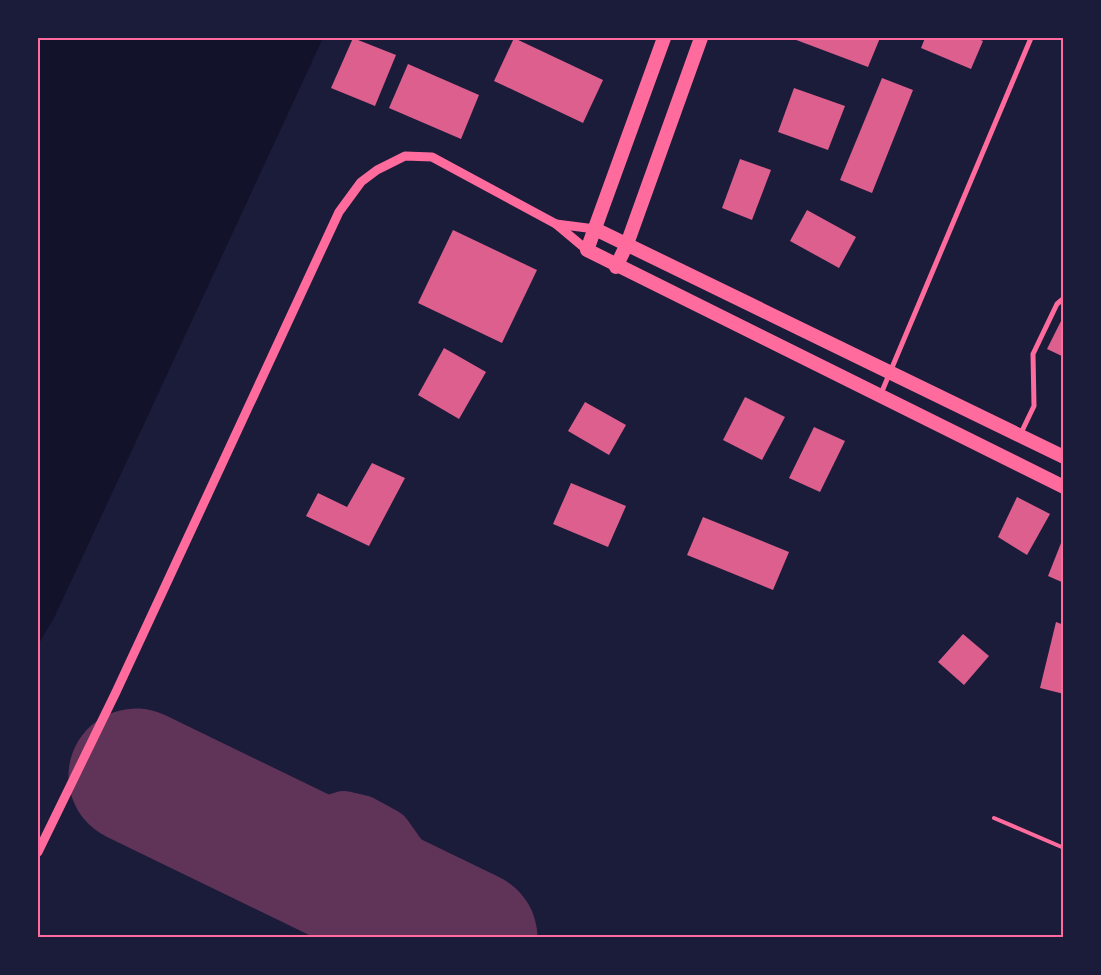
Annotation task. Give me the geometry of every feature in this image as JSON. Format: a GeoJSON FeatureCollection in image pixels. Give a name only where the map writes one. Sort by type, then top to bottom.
{"type":"FeatureCollection","features":[{"type":"Feature","properties":{"kind":"highway"},"geometry":{"type":"LineString","coordinates":[[664,38],[586,250],[616,267],[1064,487]]}},
{"type":"Feature","properties":{"kind":"highway"},"geometry":{"type":"LineString","coordinates":[[616,267],[627,244],[701,38]]}},
{"type":"Feature","properties":{"kind":"highway"},"geometry":{"type":"LineString","coordinates":[[595,229],[1064,457]]}},
{"type":"Feature","properties":{"kind":"street"},"geometry":{"type":"LineString","coordinates":[[880,396],[1030,38]]}},
{"type":"Feature","properties":{"kind":"street"},"geometry":{"type":"LineString","coordinates":[[38,852],[116,692],[339,212],[361,182],[377,170],[405,156],[432,157],[556,224],[586,250]]}},
{"type":"Feature","properties":{"kind":"street"},"geometry":{"type":"LineString","coordinates":[[556,224],[595,229]]}},
{"type":"Feature","properties":{"kind":"street"},"geometry":{"type":"LineString","coordinates":[[1020,435],[1034,406],[1033,354],[1057,304],[1064,298]]}},
{"type":"Feature","properties":{"kind":"lane"},"geometry":{"type":"LineString","coordinates":[[994,818],[1064,848]]}},
{"type":"Feature","properties":{"kind":"shaded area"},"geometry":{"type":"Polygon","coordinates":[[[38,38],[323,38],[55,616],[38,645],[38,38]]]}},
{"type":"Feature","properties":{"kind":"building"},"geometry":{"type":"Polygon","coordinates":[[[353,38],[396,55],[375,106],[331,88],[353,38]]]}},
{"type":"Feature","properties":{"kind":"building"},"geometry":{"type":"Polygon","coordinates":[[[514,38],[603,80],[583,123],[494,81],[514,38]]]}},
{"type":"Feature","properties":{"kind":"building"},"geometry":{"type":"Polygon","coordinates":[[[791,38],[880,38],[868,67],[791,38]]]}},
{"type":"Feature","properties":{"kind":"building"},"geometry":{"type":"Polygon","coordinates":[[[925,38],[976,38],[983,41],[971,69],[921,48],[925,38]]]}},
{"type":"Feature","properties":{"kind":"building"},"geometry":{"type":"Polygon","coordinates":[[[408,64],[479,95],[461,139],[389,108],[408,64]]]}},
{"type":"Feature","properties":{"kind":"building"},"geometry":{"type":"Polygon","coordinates":[[[882,78],[913,90],[872,193],[840,180],[882,78]]]}},
{"type":"Feature","properties":{"kind":"building"},"geometry":{"type":"Polygon","coordinates":[[[794,88],[845,106],[828,150],[778,132],[794,88]]]}},
{"type":"Feature","properties":{"kind":"building"},"geometry":{"type":"Polygon","coordinates":[[[740,159],[771,170],[752,220],[722,208],[740,159]]]}},
{"type":"Feature","properties":{"kind":"building"},"geometry":{"type":"Polygon","coordinates":[[[807,210],[856,237],[839,268],[790,241],[807,210]]]}},
{"type":"Feature","properties":{"kind":"building"},"geometry":{"type":"Polygon","coordinates":[[[453,230],[537,270],[502,343],[418,303],[453,230]]]}},
{"type":"Feature","properties":{"kind":"building"},"geometry":{"type":"Polygon","coordinates":[[[1064,315],[1064,357],[1047,349],[1064,315]]]}},
{"type":"Feature","properties":{"kind":"building"},"geometry":{"type":"Polygon","coordinates":[[[444,348],[486,372],[459,419],[418,395],[444,348]]]}},
{"type":"Feature","properties":{"kind":"building"},"geometry":{"type":"Polygon","coordinates":[[[745,397],[785,417],[762,460],[723,440],[745,397]]]}},
{"type":"Feature","properties":{"kind":"building"},"geometry":{"type":"Polygon","coordinates":[[[585,402],[626,425],[609,455],[568,431],[585,402]]]}},
{"type":"Feature","properties":{"kind":"building"},"geometry":{"type":"Polygon","coordinates":[[[814,427],[845,441],[820,492],[789,478],[814,427]]]}},
{"type":"Feature","properties":{"kind":"building"},"geometry":{"type":"Polygon","coordinates":[[[372,463],[405,478],[369,546],[306,516],[318,493],[347,507],[372,463]]]}},
{"type":"Feature","properties":{"kind":"building"},"geometry":{"type":"Polygon","coordinates":[[[571,483],[626,506],[608,547],[553,524],[571,483]]]}},
{"type":"Feature","properties":{"kind":"building"},"geometry":{"type":"Polygon","coordinates":[[[1017,497],[1050,514],[1027,555],[998,537],[1017,497]]]}},
{"type":"Feature","properties":{"kind":"building"},"geometry":{"type":"Polygon","coordinates":[[[703,517],[789,552],[773,590],[687,555],[703,517]]]}},
{"type":"Feature","properties":{"kind":"building"},"geometry":{"type":"Polygon","coordinates":[[[1064,538],[1064,583],[1048,576],[1064,538]]]}},
{"type":"Feature","properties":{"kind":"building"},"geometry":{"type":"Polygon","coordinates":[[[1056,622],[1064,625],[1064,694],[1040,688],[1056,622]]]}},
{"type":"Feature","properties":{"kind":"building"},"geometry":{"type":"Polygon","coordinates":[[[963,634],[989,656],[964,685],[938,662],[963,634]]]}},
{"type":"Feature","properties":{"kind":"taxiway"},"geometry":{"type":"LineString","coordinates":[[323,866],[315,850],[320,834],[328,823],[344,818],[361,822],[385,835],[452,929]]}},
{"type":"Feature","properties":{"kind":"runway"},"geometry":{"type":"LineString","coordinates":[[136,776],[470,938]]}}]}
